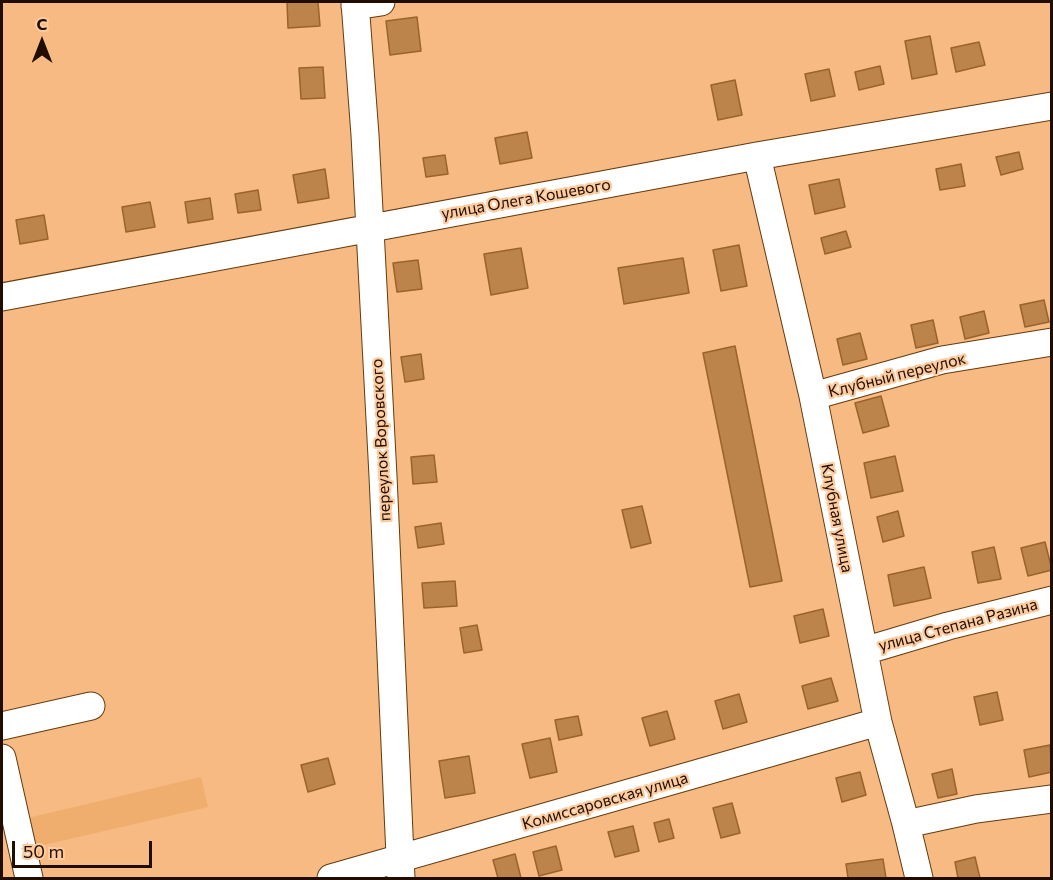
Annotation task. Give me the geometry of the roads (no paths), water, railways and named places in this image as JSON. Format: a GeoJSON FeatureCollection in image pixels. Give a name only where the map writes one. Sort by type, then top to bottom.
{"type":"FeatureCollection","features":[{"type":"Feature","properties":{"kind":"street","name":"переулок Воровского"},"geometry":{"type":"LineString","coordinates":[[364,3],[369,228],[383,476],[400,869]]}},
{"type":"Feature","properties":{"kind":"street","name":"улица Олега Кошевого"},"geometry":{"type":"LineString","coordinates":[[2,297],[757,156],[1052,106]]}},
{"type":"Feature","properties":{"kind":"street","name":"Клубная улица"},"geometry":{"type":"LineString","coordinates":[[757,156],[813,396],[878,722],[919,879]]}},
{"type":"Feature","properties":{"kind":"street","name":"Клубный переулок"},"geometry":{"type":"LineString","coordinates":[[813,396],[942,360],[1052,342]]}},
{"type":"Feature","properties":{"kind":"street","name":"улица Степана Разина"},"geometry":{"type":"LineString","coordinates":[[864,651],[948,626],[1052,600]]}},
{"type":"Feature","properties":{"kind":"street"},"geometry":{"type":"LineString","coordinates":[[2,726],[91,706]]}},
{"type":"Feature","properties":{"kind":"street","name":"Комиссаровская улица"},"geometry":{"type":"LineString","coordinates":[[331,879],[400,869],[878,722]]}},
{"type":"Feature","properties":{"kind":"street"},"geometry":{"type":"LineString","coordinates":[[2,758],[29,879]]}},
{"type":"Feature","properties":{"kind":"street"},"geometry":{"type":"LineString","coordinates":[[906,824],[976,809],[1052,800]]}}]}
